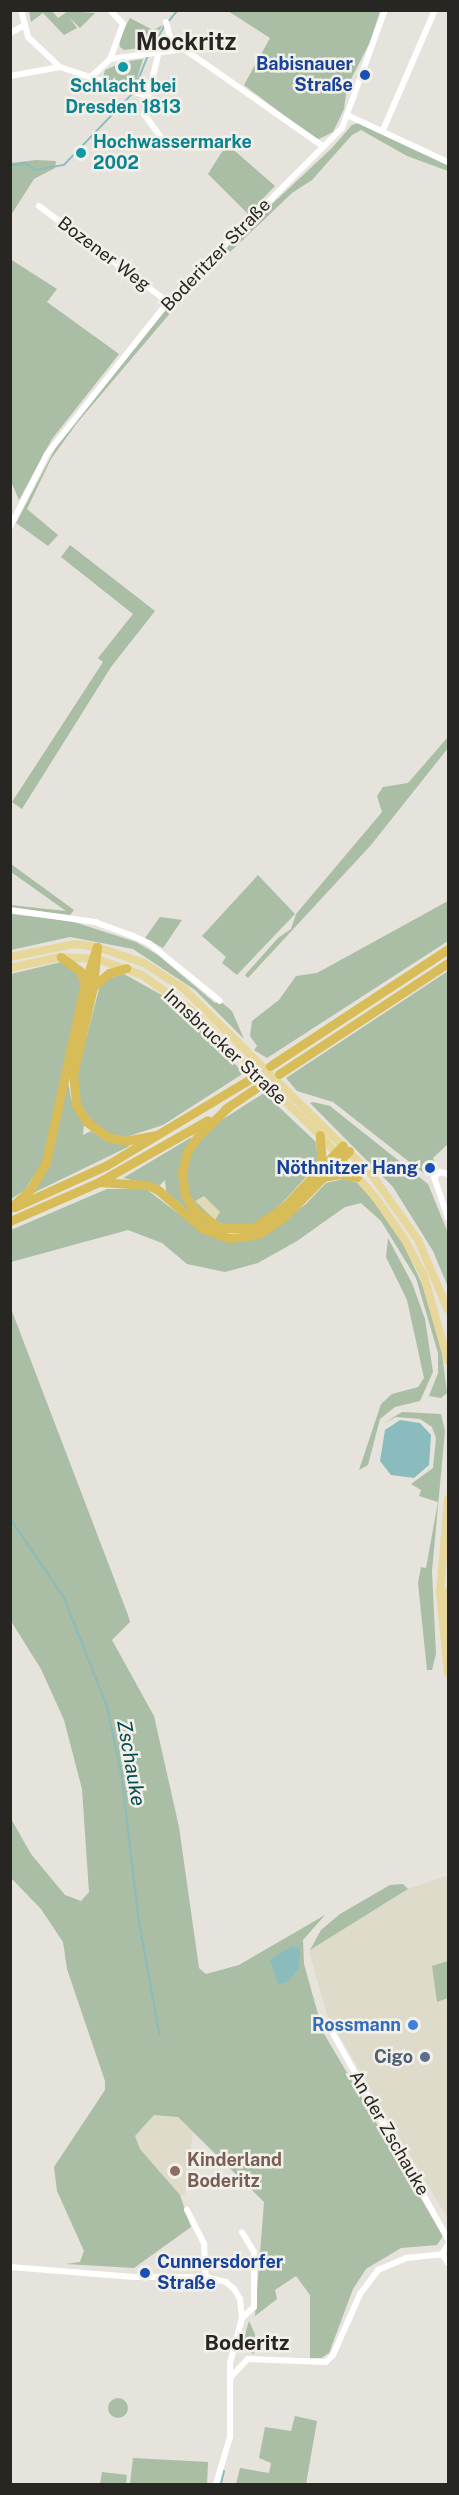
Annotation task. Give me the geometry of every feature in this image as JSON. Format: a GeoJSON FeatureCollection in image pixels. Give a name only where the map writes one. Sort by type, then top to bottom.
{"type":"FeatureCollection","features":[{"type":"Feature","properties":{"kind":"highway"},"geometry":{"type":"LineString","coordinates":[[97,947],[73,1074],[74,1097],[80,1113],[94,1129],[118,1140],[166,1133]]}},
{"type":"Feature","properties":{"kind":"highway"},"geometry":{"type":"LineString","coordinates":[[270,1066],[448,949]]}},
{"type":"Feature","properties":{"kind":"highway"},"geometry":{"type":"LineString","coordinates":[[10,1209],[30,1190],[46,1162],[89,985],[80,970],[61,957]]}},
{"type":"Feature","properties":{"kind":"highway"},"geometry":{"type":"LineString","coordinates":[[279,1074],[448,963]]}},
{"type":"Feature","properties":{"kind":"highway"},"geometry":{"type":"LineString","coordinates":[[89,985],[109,973],[126,968]]}},
{"type":"Feature","properties":{"kind":"highway"},"geometry":{"type":"LineString","coordinates":[[10,1209],[86,1176],[166,1133],[250,1079]]}},
{"type":"Feature","properties":{"kind":"highway"},"geometry":{"type":"LineString","coordinates":[[10,1221],[99,1182],[258,1087]]}},
{"type":"Feature","properties":{"kind":"highway"},"geometry":{"type":"LineString","coordinates":[[228,1107],[197,1137],[187,1152],[182,1172],[190,1204],[210,1223],[238,1230],[263,1224],[323,1172],[357,1177]]}},
{"type":"Feature","properties":{"kind":"highway"},"geometry":{"type":"LineString","coordinates":[[320,1136],[323,1172]]}},
{"type":"Feature","properties":{"kind":"highway"},"geometry":{"type":"LineString","coordinates":[[99,1182],[147,1185],[158,1190],[202,1228],[228,1238],[244,1238],[271,1227],[346,1148]]}},
{"type":"Feature","properties":{"kind":"main road","name":"Innsbrucker Straße"},"geometry":{"type":"LineString","coordinates":[[10,957],[75,944],[97,947],[144,963],[184,989],[283,1100],[350,1169],[396,1226],[417,1261],[434,1300],[448,1361]]}},
{"type":"Feature","properties":{"kind":"main road","name":"Innsbrucker Straße"},"geometry":{"type":"LineString","coordinates":[[10,968],[61,957],[94,958],[126,968],[171,994],[291,1095],[346,1148],[411,1228],[448,1310]]}},
{"type":"Feature","properties":{"kind":"main road"},"geometry":{"type":"LineString","coordinates":[[448,1499],[440,1593],[448,1673]]}},
{"type":"Feature","properties":{"kind":"main road"},"geometry":{"type":"LineString","coordinates":[[448,1592],[448,1616]]}},
{"type":"Feature","properties":{"kind":"street"},"geometry":{"type":"LineString","coordinates":[[21,10],[23,26],[36,47],[60,67],[81,77],[92,76],[147,96]]}},
{"type":"Feature","properties":{"kind":"street"},"geometry":{"type":"LineString","coordinates":[[92,76],[110,59],[123,24],[110,10]]}},
{"type":"Feature","properties":{"kind":"street","name":"Boderitzer Straße"},"geometry":{"type":"LineString","coordinates":[[10,527],[52,447],[168,302],[316,155],[321,145],[333,139],[347,115],[385,10]]}},
{"type":"Feature","properties":{"kind":"street"},"geometry":{"type":"LineString","coordinates":[[383,130],[435,10]]}},
{"type":"Feature","properties":{"kind":"street"},"geometry":{"type":"LineString","coordinates":[[166,24],[173,48]]}},
{"type":"Feature","properties":{"kind":"street"},"geometry":{"type":"LineString","coordinates":[[10,33],[23,26]]}},
{"type":"Feature","properties":{"kind":"street"},"geometry":{"type":"LineString","coordinates":[[110,59],[173,48],[193,54],[321,145]]}},
{"type":"Feature","properties":{"kind":"street"},"geometry":{"type":"LineString","coordinates":[[156,52],[144,114],[160,136]]}},
{"type":"Feature","properties":{"kind":"street"},"geometry":{"type":"LineString","coordinates":[[10,76],[60,67]]}},
{"type":"Feature","properties":{"kind":"street"},"geometry":{"type":"LineString","coordinates":[[347,115],[448,162]]}},
{"type":"Feature","properties":{"kind":"street","name":"Bozener Weg"},"geometry":{"type":"LineString","coordinates":[[39,206],[168,302]]}},
{"type":"Feature","properties":{"kind":"street"},"geometry":{"type":"LineString","coordinates":[[10,910],[95,922],[150,944],[220,1001]]}},
{"type":"Feature","properties":{"kind":"street"},"geometry":{"type":"LineString","coordinates":[[448,1174],[440,1172],[434,1177],[448,1218]]}},
{"type":"Feature","properties":{"kind":"street","name":"An der Zschauke"},"geometry":{"type":"LineString","coordinates":[[330,2028],[448,2239]]}},
{"type":"Feature","properties":{"kind":"street"},"geometry":{"type":"LineString","coordinates":[[188,2210],[204,2244],[206,2277]]}},
{"type":"Feature","properties":{"kind":"street"},"geometry":{"type":"LineString","coordinates":[[242,2232],[254,2253],[254,2307],[242,2318]]}},
{"type":"Feature","properties":{"kind":"street"},"geometry":{"type":"LineString","coordinates":[[235,2348],[248,2360],[321,2362],[330,2359],[360,2294],[378,2270],[406,2258],[442,2254],[448,2245]]}},
{"type":"Feature","properties":{"kind":"street"},"geometry":{"type":"LineString","coordinates":[[442,2254],[448,2263]]}},
{"type":"Feature","properties":{"kind":"street"},"geometry":{"type":"LineString","coordinates":[[10,2267],[134,2277],[206,2277],[226,2282],[234,2289],[240,2299],[242,2318],[230,2379],[230,2424],[216,2484]]}},
{"type":"Feature","properties":{"kind":"street"},"geometry":{"type":"LineString","coordinates":[[230,2379],[248,2360]]}},
{"type":"Feature","properties":{"kind":"shaded area"},"geometry":{"type":"Polygon","coordinates":[[[448,1875],[448,1961],[433,1966],[437,2001],[448,1998],[448,2219],[327,2015],[310,1950],[408,1889],[448,1875]]]}},
{"type":"Feature","properties":{"kind":"shaded area","name":"Kinderland Boderitz"},"geometry":{"type":"Polygon","coordinates":[[[166,2113],[178,2117],[193,2132],[185,2194],[180,2195],[140,2149],[135,2136],[154,2115],[166,2113]]]}},
{"type":"Feature","properties":{"kind":"green space"},"geometry":{"type":"Polygon","coordinates":[[[29,11],[52,11],[58,18],[68,11],[95,13],[80,28],[69,17],[77,28],[64,35],[43,13],[31,22],[29,11]]]}},
{"type":"Feature","properties":{"kind":"green space"},"geometry":{"type":"Polygon","coordinates":[[[228,11],[380,11],[370,42],[347,87],[344,109],[333,132],[319,139],[311,136],[244,85],[270,38],[228,11]]]}},
{"type":"Feature","properties":{"kind":"green space"},"geometry":{"type":"Polygon","coordinates":[[[130,18],[153,30],[163,25],[148,47],[124,50],[120,47],[119,38],[130,18]]]}},
{"type":"Feature","properties":{"kind":"green space"},"geometry":{"type":"Polygon","coordinates":[[[143,59],[134,88],[115,82],[115,76],[112,81],[103,78],[105,70],[119,64],[123,69],[124,62],[143,59]]]}},
{"type":"Feature","properties":{"kind":"green space"},"geometry":{"type":"Polygon","coordinates":[[[361,122],[448,165],[448,171],[407,156],[361,130],[352,135],[312,180],[292,193],[188,292],[77,423],[51,459],[27,509],[58,535],[48,546],[16,523],[57,445],[170,305],[210,262],[332,148],[352,125],[361,122]]]}},
{"type":"Feature","properties":{"kind":"green space"},"geometry":{"type":"Polygon","coordinates":[[[227,144],[275,186],[248,214],[208,174],[227,144]]]}},
{"type":"Feature","properties":{"kind":"green space"},"geometry":{"type":"Polygon","coordinates":[[[36,160],[56,161],[55,168],[34,179],[11,215],[11,163],[36,160]]]}},
{"type":"Feature","properties":{"kind":"green space"},"geometry":{"type":"Polygon","coordinates":[[[10,259],[57,289],[47,302],[119,354],[52,439],[19,500],[10,479],[10,259]]]}},
{"type":"Feature","properties":{"kind":"green space"},"geometry":{"type":"Polygon","coordinates":[[[70,545],[155,611],[111,667],[22,809],[12,802],[103,662],[98,658],[133,614],[61,557],[70,545]]]}},
{"type":"Feature","properties":{"kind":"green space"},"geometry":{"type":"Polygon","coordinates":[[[448,737],[448,748],[371,845],[248,978],[245,975],[278,938],[291,929],[296,914],[382,812],[377,796],[383,787],[408,783],[448,737]]]}},
{"type":"Feature","properties":{"kind":"green space"},"geometry":{"type":"Polygon","coordinates":[[[11,864],[74,910],[70,915],[11,908],[10,905],[66,911],[11,872],[11,864]]]}},
{"type":"Feature","properties":{"kind":"green space"},"geometry":{"type":"Polygon","coordinates":[[[258,875],[295,914],[237,975],[222,963],[226,957],[202,936],[258,875]]]}},
{"type":"Feature","properties":{"kind":"green space"},"geometry":{"type":"Polygon","coordinates":[[[448,901],[448,941],[267,1058],[254,1050],[257,1046],[250,1036],[252,1021],[279,1000],[296,976],[317,973],[448,901]]]}},
{"type":"Feature","properties":{"kind":"green space"},"geometry":{"type":"Polygon","coordinates":[[[11,914],[71,921],[136,942],[158,955],[215,1003],[220,1001],[232,1011],[244,1039],[195,990],[133,949],[70,937],[11,950],[11,914]]]}},
{"type":"Feature","properties":{"kind":"green space"},"geometry":{"type":"Polygon","coordinates":[[[160,917],[182,920],[163,948],[145,938],[160,917]]]}},
{"type":"Feature","properties":{"kind":"green space"},"geometry":{"type":"Polygon","coordinates":[[[61,962],[79,975],[82,987],[45,1158],[25,1190],[11,1199],[11,974],[61,962]]]}},
{"type":"Feature","properties":{"kind":"green space"},"geometry":{"type":"Polygon","coordinates":[[[448,971],[448,1144],[433,1158],[436,1165],[426,1175],[333,1102],[297,1091],[286,1078],[448,971]]]}},
{"type":"Feature","properties":{"kind":"green space"},"geometry":{"type":"Polygon","coordinates":[[[124,974],[167,998],[244,1073],[163,1125],[126,1137],[107,1133],[89,1119],[80,1103],[77,1074],[99,989],[106,979],[124,974]]]}},
{"type":"Feature","properties":{"kind":"green space"},"geometry":{"type":"Polygon","coordinates":[[[68,1081],[71,1099],[84,1124],[83,1135],[91,1131],[107,1141],[130,1146],[31,1194],[49,1164],[68,1081]]]}},
{"type":"Feature","properties":{"kind":"green space"},"geometry":{"type":"Polygon","coordinates":[[[264,1093],[316,1142],[318,1164],[271,1215],[253,1226],[231,1228],[204,1216],[188,1193],[186,1162],[198,1141],[217,1123],[264,1093]]]}},
{"type":"Feature","properties":{"kind":"green space"},"geometry":{"type":"Polygon","coordinates":[[[310,1103],[330,1106],[428,1184],[448,1233],[448,1287],[433,1251],[393,1187],[310,1103]]]}},
{"type":"Feature","properties":{"kind":"green space"},"geometry":{"type":"Polygon","coordinates":[[[192,1137],[181,1162],[191,1211],[219,1230],[249,1233],[220,1232],[202,1223],[166,1191],[165,1180],[159,1186],[123,1178],[192,1137]]]}},
{"type":"Feature","properties":{"kind":"green space"},"geometry":{"type":"Polygon","coordinates":[[[343,1179],[359,1183],[369,1194],[401,1239],[422,1284],[441,1346],[447,1393],[441,1398],[429,1396],[438,1373],[438,1353],[416,1278],[381,1221],[361,1203],[345,1207],[297,1241],[258,1263],[225,1272],[187,1264],[162,1243],[128,1230],[11,1262],[11,1230],[107,1189],[146,1189],[204,1233],[261,1236],[306,1204],[326,1183],[343,1179]]]}},
{"type":"Feature","properties":{"kind":"green space"},"geometry":{"type":"Polygon","coordinates":[[[388,1238],[412,1283],[425,1319],[433,1372],[420,1401],[395,1407],[380,1419],[368,1465],[359,1470],[381,1404],[392,1394],[418,1387],[424,1378],[407,1300],[386,1257],[388,1238]]]}},
{"type":"Feature","properties":{"kind":"green space"},"geometry":{"type":"Polygon","coordinates":[[[10,1306],[130,1622],[112,1640],[154,1716],[179,1827],[199,1968],[206,1974],[239,1965],[325,1915],[303,1940],[304,1964],[323,2032],[443,2236],[437,2245],[401,2248],[366,2269],[353,2289],[329,2353],[321,2358],[310,2358],[310,2295],[296,2276],[275,2290],[277,2299],[255,2316],[264,2202],[178,2117],[154,2115],[135,2136],[140,2149],[180,2195],[191,2227],[134,2268],[66,2264],[80,2262],[84,2251],[57,2191],[54,2167],[105,2090],[105,2081],[67,1969],[63,1942],[41,1909],[11,1878],[10,1817],[31,1854],[65,1895],[81,1901],[89,1892],[82,1789],[64,1720],[41,1669],[11,1621],[10,1306]]]}},
{"type":"Feature","properties":{"kind":"green space"},"geometry":{"type":"Polygon","coordinates":[[[402,1412],[441,1414],[445,1431],[432,1571],[436,1654],[432,1670],[427,1670],[418,1583],[421,1567],[426,1568],[438,1502],[419,1496],[421,1490],[411,1484],[433,1468],[436,1438],[432,1427],[420,1419],[396,1417],[384,1423],[402,1412]]]}},
{"type":"Feature","properties":{"kind":"green space"},"geometry":{"type":"Polygon","coordinates":[[[403,1884],[408,1889],[310,1950],[321,1930],[340,1914],[390,1885],[403,1884]]]}},
{"type":"Feature","properties":{"kind":"green space"},"geometry":{"type":"Polygon","coordinates":[[[448,1961],[448,1998],[437,2002],[432,1966],[448,1961]]]}},
{"type":"Feature","properties":{"kind":"green space"},"geometry":{"type":"Polygon","coordinates":[[[249,2321],[255,2334],[254,2354],[241,2348],[249,2321]]]}},
{"type":"Feature","properties":{"kind":"green space"},"geometry":{"type":"Polygon","coordinates":[[[118,2398],[125,2401],[128,2408],[125,2415],[118,2418],[111,2415],[108,2408],[111,2401],[118,2398]]]}},
{"type":"Feature","properties":{"kind":"green space"},"geometry":{"type":"Polygon","coordinates":[[[295,2416],[317,2421],[306,2484],[236,2484],[240,2468],[269,2473],[271,2463],[259,2458],[265,2427],[291,2431],[295,2416]]]}},
{"type":"Feature","properties":{"kind":"green space"},"geometry":{"type":"Polygon","coordinates":[[[133,2458],[208,2462],[207,2484],[130,2484],[133,2458]]]}},
{"type":"Feature","properties":{"kind":"green space"},"geometry":{"type":"Polygon","coordinates":[[[102,2472],[127,2475],[126,2484],[100,2484],[102,2472]]]}},
{"type":"Feature","properties":{"kind":"sand"},"geometry":{"type":"Polygon","coordinates":[[[204,1196],[220,1212],[215,1220],[195,1201],[204,1196]]]}},
{"type":"Feature","properties":{"kind":"water"},"geometry":{"type":"Polygon","coordinates":[[[400,1420],[420,1423],[431,1435],[429,1465],[414,1478],[391,1475],[380,1461],[385,1430],[400,1420]]]}},
{"type":"Feature","properties":{"kind":"water"},"geometry":{"type":"Polygon","coordinates":[[[292,1946],[300,1950],[299,1968],[287,1982],[278,1984],[270,1960],[292,1946]]]}},
{"type":"Feature","properties":{"kind":"waterway"},"geometry":{"type":"LineString","coordinates":[[169,21],[178,10]]}},
{"type":"Feature","properties":{"kind":"waterway"},"geometry":{"type":"LineString","coordinates":[[150,51],[164,27]]}},
{"type":"Feature","properties":{"kind":"waterway"},"geometry":{"type":"LineString","coordinates":[[134,90],[148,56]]}},
{"type":"Feature","properties":{"kind":"waterway"},"geometry":{"type":"LineString","coordinates":[[10,166],[25,163],[35,170],[64,165],[132,94]]}},
{"type":"Feature","properties":{"kind":"waterway","name":"Zschauke"},"geometry":{"type":"LineString","coordinates":[[10,1518],[64,1597],[107,1705],[122,1775],[139,1919],[160,2035]]}},
{"type":"Feature","properties":{"kind":"waterway"},"geometry":{"type":"LineString","coordinates":[[221,2484],[224,2471]]}},
{"type":"Feature","properties":{"kind":"place","name":"Schlacht bei Dresden 1813"},"geometry":{"type":"Point","coordinates":[123,67]}},
{"type":"Feature","properties":{"kind":"place","name":"Babisnauer Straße"},"geometry":{"type":"Point","coordinates":[365,75]}},
{"type":"Feature","properties":{"kind":"place","name":"Hochwassermarke 2002"},"geometry":{"type":"Point","coordinates":[81,153]}},
{"type":"Feature","properties":{"kind":"place","name":"Nöthnitzer Hang"},"geometry":{"type":"Point","coordinates":[430,1168]}},
{"type":"Feature","properties":{"kind":"place","name":"Rossmann"},"geometry":{"type":"Point","coordinates":[413,2025]}},
{"type":"Feature","properties":{"kind":"place","name":"Cigo"},"geometry":{"type":"Point","coordinates":[425,2057]}},
{"type":"Feature","properties":{"kind":"place","name":"Kinderland Boderitz"},"geometry":{"type":"Point","coordinates":[175,2171]}},
{"type":"Feature","properties":{"kind":"place","name":"Cunnersdorfer Straße"},"geometry":{"type":"Point","coordinates":[145,2273]}},
{"type":"Feature","properties":{"kind":"district","name":"Mockritz"},"geometry":{"type":"Point","coordinates":[186,42]}},
{"type":"Feature","properties":{"kind":"district","name":"Boderitz"},"geometry":{"type":"Point","coordinates":[247,2343]}}]}
